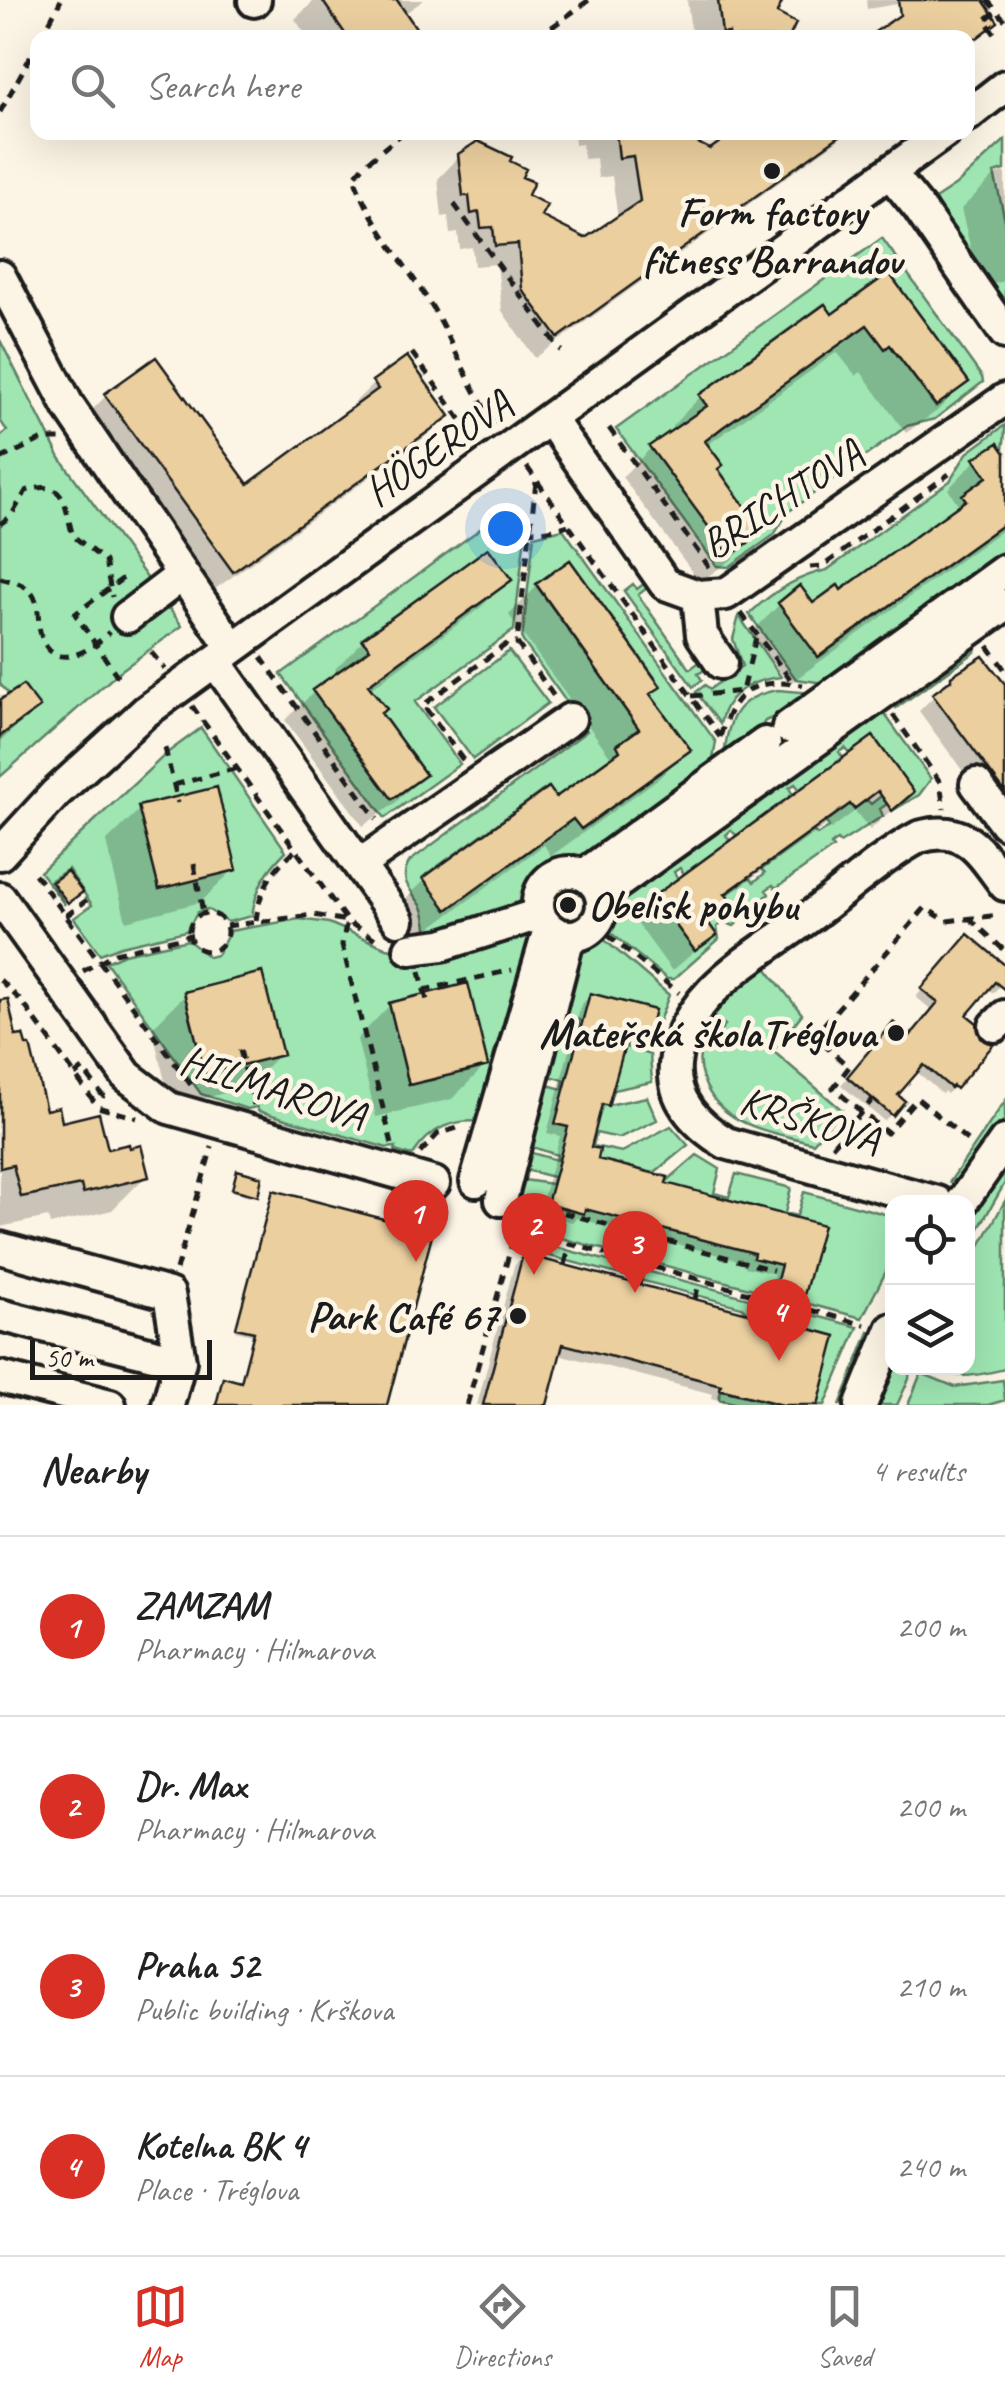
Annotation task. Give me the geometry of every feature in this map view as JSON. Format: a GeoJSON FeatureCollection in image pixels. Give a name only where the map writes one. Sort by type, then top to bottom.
{"type":"FeatureCollection","features":[{"type":"Feature","properties":{"kind":"street"},"geometry":{"type":"LineString","coordinates":[[975,110],[1005,86]]}},
{"type":"Feature","properties":{"kind":"street","name":"HÖGEROVA"},"geometry":{"type":"LineString","coordinates":[[0,854],[56,793],[145,712],[935,140]]}},
{"type":"Feature","properties":{"kind":"street"},"geometry":{"type":"LineString","coordinates":[[891,174],[1005,334]]}},
{"type":"Feature","properties":{"kind":"street"},"geometry":{"type":"LineString","coordinates":[[0,276],[69,408],[231,648],[359,865],[398,920]]}},
{"type":"Feature","properties":{"kind":"street","name":"BRICHTOVA"},"geometry":{"type":"LineString","coordinates":[[551,420],[665,584],[712,595],[1004,401]]}},
{"type":"Feature","properties":{"kind":"street"},"geometry":{"type":"LineString","coordinates":[[476,1181],[539,964],[573,912],[776,735],[1005,570]]}},
{"type":"Feature","properties":{"kind":"street"},"geometry":{"type":"LineString","coordinates":[[118,615],[182,575]]}},
{"type":"Feature","properties":{"kind":"street"},"geometry":{"type":"LineString","coordinates":[[712,595],[702,635],[721,663]]}},
{"type":"Feature","properties":{"kind":"street"},"geometry":{"type":"LineString","coordinates":[[415,959],[442,945],[573,912],[1005,605]]}},
{"type":"Feature","properties":{"kind":"street"},"geometry":{"type":"LineString","coordinates":[[359,865],[570,719]]}},
{"type":"Feature","properties":{"kind":"street"},"geometry":{"type":"LineString","coordinates":[[976,784],[1005,823]]}},
{"type":"Feature","properties":{"kind":"street","name":"KRŠKOVA"},"geometry":{"type":"LineString","coordinates":[[912,1195],[726,1144],[703,1129],[682,1102],[674,1072],[676,1046],[697,1008],[728,976],[919,837],[944,832],[974,844],[1003,900]]}},
{"type":"Feature","properties":{"kind":"street","name":"HILMAROVA"},"geometry":{"type":"LineString","coordinates":[[0,898],[127,1076],[169,1108],[424,1173]]}},
{"type":"Feature","properties":{"kind":"street"},"geometry":{"type":"LineString","coordinates":[[501,1200],[573,912]]}},
{"type":"Feature","properties":{"kind":"street"},"geometry":{"type":"LineString","coordinates":[[967,1195],[1005,1141]]}},
{"type":"Feature","properties":{"kind":"street"},"geometry":{"type":"LineString","coordinates":[[0,1248],[169,1294],[180,1361],[168,1405]]}},
{"type":"Feature","properties":{"kind":"street"},"geometry":{"type":"LineString","coordinates":[[0,1315],[180,1361]]}},
{"type":"Feature","properties":{"kind":"street"},"geometry":{"type":"LineString","coordinates":[[861,1405],[879,1327]]}},
{"type":"Feature","properties":{"kind":"street"},"geometry":{"type":"LineString","coordinates":[[0,1376],[110,1405]]}},
{"type":"Feature","properties":{"kind":"path"},"geometry":{"type":"LineString","coordinates":[[44,30],[61,0]]}},
{"type":"Feature","properties":{"kind":"path"},"geometry":{"type":"LineString","coordinates":[[548,30],[589,0]]}},
{"type":"Feature","properties":{"kind":"path"},"geometry":{"type":"LineString","coordinates":[[987,0],[1005,20]]}},
{"type":"Feature","properties":{"kind":"path"},"geometry":{"type":"LineString","coordinates":[[994,32],[985,20],[995,12]]}},
{"type":"Feature","properties":{"kind":"path"},"geometry":{"type":"LineString","coordinates":[[0,112],[30,57]]}},
{"type":"Feature","properties":{"kind":"path"},"geometry":{"type":"LineString","coordinates":[[394,140],[354,177],[364,205],[430,304],[485,411],[720,738]]}},
{"type":"Feature","properties":{"kind":"path"},"geometry":{"type":"LineString","coordinates":[[454,204],[560,351]]}},
{"type":"Feature","properties":{"kind":"path"},"geometry":{"type":"LineString","coordinates":[[412,354],[464,424]]}},
{"type":"Feature","properties":{"kind":"path"},"geometry":{"type":"LineString","coordinates":[[609,428],[712,595],[793,683]]}},
{"type":"Feature","properties":{"kind":"path"},"geometry":{"type":"LineString","coordinates":[[0,458],[43,439],[89,436]]}},
{"type":"Feature","properties":{"kind":"path"},"geometry":{"type":"LineString","coordinates":[[536,479],[517,643],[570,719]]}},
{"type":"Feature","properties":{"kind":"path"},"geometry":{"type":"LineString","coordinates":[[0,524],[11,516],[26,491],[49,488],[60,493],[67,504],[73,536],[105,561],[118,615],[96,646],[66,657],[54,654],[41,635],[36,599],[19,583],[0,578]]}},
{"type":"Feature","properties":{"kind":"path"},"geometry":{"type":"LineString","coordinates":[[494,514],[512,528],[531,531],[548,532],[568,524]]}},
{"type":"Feature","properties":{"kind":"path"},"geometry":{"type":"LineString","coordinates":[[118,677],[74,614],[126,576]]}},
{"type":"Feature","properties":{"kind":"path"},"geometry":{"type":"LineString","coordinates":[[466,766],[424,705],[508,642],[517,643]]}},
{"type":"Feature","properties":{"kind":"path"},"geometry":{"type":"LineString","coordinates":[[231,648],[393,842]]}},
{"type":"Feature","properties":{"kind":"path"},"geometry":{"type":"LineString","coordinates":[[152,652],[347,921],[342,944],[391,1142]]}},
{"type":"Feature","properties":{"kind":"path"},"geometry":{"type":"LineString","coordinates":[[692,696],[742,691]]}},
{"type":"Feature","properties":{"kind":"path"},"geometry":{"type":"LineString","coordinates":[[165,748],[178,804]]}},
{"type":"Feature","properties":{"kind":"path"},"geometry":{"type":"LineString","coordinates":[[174,785],[238,768]]}},
{"type":"Feature","properties":{"kind":"path"},"geometry":{"type":"LineString","coordinates":[[256,921],[258,902],[268,880],[296,850]]}},
{"type":"Feature","properties":{"kind":"path"},"geometry":{"type":"LineString","coordinates":[[194,864],[203,913]]}},
{"type":"Feature","properties":{"kind":"path"},"geometry":{"type":"LineString","coordinates":[[66,916],[86,900]]}},
{"type":"Feature","properties":{"kind":"path"},"geometry":{"type":"LineString","coordinates":[[967,1140],[917,1098],[887,1133],[833,1088],[850,1066],[814,1036],[925,908],[946,921],[969,918],[1003,900]]}},
{"type":"Feature","properties":{"kind":"path"},"geometry":{"type":"LineString","coordinates":[[573,912],[677,992]]}},
{"type":"Feature","properties":{"kind":"path"},"geometry":{"type":"LineString","coordinates":[[203,913],[220,916],[226,926],[226,938],[212,951],[195,946],[188,936],[190,924],[203,913]]}},
{"type":"Feature","properties":{"kind":"path"},"geometry":{"type":"LineString","coordinates":[[226,926],[314,915],[347,921],[415,959],[426,1000]]}},
{"type":"Feature","properties":{"kind":"path"},"geometry":{"type":"LineString","coordinates":[[969,918],[1005,952]]}},
{"type":"Feature","properties":{"kind":"path"},"geometry":{"type":"LineString","coordinates":[[99,961],[115,952],[188,936]]}},
{"type":"Feature","properties":{"kind":"path"},"geometry":{"type":"LineString","coordinates":[[424,990],[539,964]]}},
{"type":"Feature","properties":{"kind":"path"},"geometry":{"type":"LineString","coordinates":[[240,1050],[258,1119]]}},
{"type":"Feature","properties":{"kind":"path"},"geometry":{"type":"LineString","coordinates":[[828,1151],[873,1099]]}},
{"type":"Feature","properties":{"kind":"path"},"geometry":{"type":"LineString","coordinates":[[424,1173],[426,1144],[438,1134],[457,1126],[492,1129]]}},
{"type":"Feature","properties":{"kind":"path"},"geometry":{"type":"LineString","coordinates":[[466,1405],[516,1230],[501,1200]]}},
{"type":"Feature","properties":{"kind":"path"},"geometry":{"type":"LineString","coordinates":[[528,1233],[539,1206],[773,1270]]}},
{"type":"Feature","properties":{"kind":"path"},"geometry":{"type":"LineString","coordinates":[[516,1230],[879,1327]]}},
{"type":"Feature","properties":{"kind":"path"},"geometry":{"type":"LineString","coordinates":[[565,1264],[570,1244]]}},
{"type":"Feature","properties":{"kind":"path"},"geometry":{"type":"LineString","coordinates":[[639,1284],[644,1265]]}},
{"type":"Feature","properties":{"kind":"path"},"geometry":{"type":"LineString","coordinates":[[695,1298],[700,1280]]}},
{"type":"Feature","properties":{"kind":"green space"},"geometry":{"type":"Polygon","coordinates":[[[1005,140],[1005,170],[994,173],[1005,220],[1005,301],[944,218],[935,199],[1005,140]]]}},
{"type":"Feature","properties":{"kind":"green space"},"geometry":{"type":"Polygon","coordinates":[[[882,238],[983,382],[935,419],[907,426],[788,512],[774,535],[729,567],[717,566],[616,429],[882,238]],[[889,273],[832,314],[824,304],[699,395],[707,406],[650,446],[730,555],[763,532],[718,469],[723,465],[705,441],[723,427],[867,325],[885,348],[890,345],[935,406],[969,382],[889,273]]]}},
{"type":"Feature","properties":{"kind":"green space"},"geometry":{"type":"Polygon","coordinates":[[[0,340],[60,458],[182,626],[119,672],[0,777],[0,737],[39,708],[24,686],[10,695],[0,684],[0,437],[7,431],[0,420],[0,340]]]}},
{"type":"Feature","properties":{"kind":"green space"},"geometry":{"type":"Polygon","coordinates":[[[1005,425],[1000,459],[990,473],[963,495],[966,500],[841,590],[837,585],[813,603],[799,585],[778,603],[819,657],[1005,523],[1005,564],[838,685],[796,679],[749,614],[785,586],[827,570],[950,481],[967,453],[1005,425]]]}},
{"type":"Feature","properties":{"kind":"green space"},"geometry":{"type":"Polygon","coordinates":[[[495,518],[508,529],[525,535],[514,630],[415,702],[460,764],[385,818],[281,674],[495,518]],[[489,549],[362,638],[370,649],[312,690],[393,799],[426,775],[381,713],[386,708],[368,685],[512,580],[489,549]]]}},
{"type":"Feature","properties":{"kind":"green space"},"geometry":{"type":"Polygon","coordinates":[[[563,529],[716,742],[710,777],[591,864],[565,859],[543,866],[528,883],[521,908],[429,942],[424,911],[405,880],[410,861],[587,731],[522,640],[534,536],[563,529]],[[570,560],[536,585],[639,729],[617,745],[620,751],[556,797],[548,787],[423,877],[447,909],[573,819],[582,829],[691,750],[650,694],[661,686],[570,560]]]}},
{"type":"Feature","properties":{"kind":"green space"},"geometry":{"type":"Polygon","coordinates":[[[649,580],[652,584],[638,595],[690,669],[705,658],[711,666],[698,674],[702,680],[693,687],[624,591],[633,584],[637,589],[649,580]]]}},
{"type":"Feature","properties":{"kind":"green space"},"geometry":{"type":"Polygon","coordinates":[[[739,616],[781,677],[741,690],[728,704],[720,724],[696,692],[705,685],[710,689],[742,666],[733,639],[739,616]]]}},
{"type":"Feature","properties":{"kind":"green space"},"geometry":{"type":"Polygon","coordinates":[[[969,635],[976,645],[975,652],[896,708],[887,695],[969,635]]]}},
{"type":"Feature","properties":{"kind":"green space"},"geometry":{"type":"Polygon","coordinates":[[[509,651],[548,703],[473,759],[434,707],[509,651]]]}},
{"type":"Feature","properties":{"kind":"green space"},"geometry":{"type":"Polygon","coordinates":[[[778,690],[825,694],[765,721],[722,771],[729,728],[740,708],[761,694],[778,690]]]}},
{"type":"Feature","properties":{"kind":"green space"},"geometry":{"type":"Polygon","coordinates":[[[876,702],[931,779],[919,795],[892,811],[914,793],[874,737],[850,754],[845,748],[839,752],[844,759],[800,790],[795,784],[789,788],[793,795],[737,836],[731,830],[726,835],[730,841],[684,874],[680,868],[674,872],[678,879],[654,896],[695,951],[717,936],[708,923],[719,914],[716,909],[729,900],[726,895],[750,877],[754,882],[765,873],[762,869],[813,831],[817,835],[829,827],[826,822],[850,804],[854,809],[881,796],[887,804],[880,809],[883,816],[840,843],[837,840],[831,845],[833,848],[776,888],[773,885],[766,890],[769,894],[734,926],[724,922],[717,927],[719,939],[674,979],[667,979],[606,929],[612,914],[612,893],[876,702]]]}},
{"type":"Feature","properties":{"kind":"green space"},"geometry":{"type":"Polygon","coordinates":[[[201,728],[286,851],[263,880],[252,916],[228,922],[207,909],[198,912],[186,931],[100,954],[74,918],[92,905],[68,869],[50,881],[65,905],[40,872],[167,753],[201,728]],[[139,807],[159,889],[186,882],[139,807]]]}},
{"type":"Feature","properties":{"kind":"green space"},"geometry":{"type":"Polygon","coordinates":[[[299,919],[329,923],[387,948],[412,953],[529,930],[538,940],[487,1122],[453,1123],[435,1131],[412,1156],[395,1151],[396,1147],[387,1148],[258,1111],[257,1107],[247,1109],[201,1094],[106,962],[124,954],[188,940],[209,957],[217,955],[230,931],[299,919]],[[262,973],[184,992],[205,1074],[282,1055],[262,973]],[[467,984],[389,1003],[409,1085],[436,1079],[459,1056],[463,1073],[488,1066],[467,984]]]}},
{"type":"Feature","properties":{"kind":"green space"},"geometry":{"type":"Polygon","coordinates":[[[600,936],[669,995],[653,1037],[630,1032],[626,1047],[650,1055],[652,1082],[613,1090],[608,1105],[647,1097],[657,1120],[619,1138],[596,1133],[593,1146],[622,1152],[671,1126],[688,1145],[650,1176],[667,1181],[697,1155],[720,1169],[714,1193],[729,1197],[736,1174],[791,1188],[785,1213],[797,1216],[804,1192],[885,1214],[885,1274],[862,1318],[527,1229],[507,1192],[510,1178],[552,1184],[553,1177],[514,1167],[518,1149],[557,1160],[557,1155],[520,1143],[537,1082],[562,1089],[564,1080],[539,1073],[553,1023],[578,1029],[579,1020],[554,1014],[575,949],[600,936]]]}},
{"type":"Feature","properties":{"kind":"green space"},"geometry":{"type":"Polygon","coordinates":[[[763,964],[802,1014],[773,1051],[842,1110],[813,1143],[734,1117],[711,1095],[701,1072],[700,1052],[707,1033],[711,1027],[719,1033],[725,1025],[708,1012],[763,964]]]}},
{"type":"Feature","properties":{"kind":"green space"},"geometry":{"type":"Polygon","coordinates":[[[1005,1101],[1005,1119],[964,1175],[949,1183],[1005,1101]]]}},
{"type":"Feature","properties":{"kind":"green space"},"geometry":{"type":"Polygon","coordinates":[[[1005,1164],[1005,1183],[975,1235],[975,1211],[1005,1164]]]}},
{"type":"Feature","properties":{"kind":"green space"},"geometry":{"type":"Polygon","coordinates":[[[1005,1201],[1005,1369],[975,1375],[975,1285],[975,1255],[1005,1201]]]}},
{"type":"Feature","properties":{"kind":"green space"},"geometry":{"type":"Polygon","coordinates":[[[525,1239],[858,1327],[825,1405],[818,1405],[835,1336],[523,1249],[525,1239]]]}},
{"type":"Feature","properties":{"kind":"green space"},"geometry":{"type":"Polygon","coordinates":[[[869,1332],[877,1336],[847,1405],[840,1405],[869,1332]]]}},
{"type":"Feature","properties":{"kind":"green space"},"geometry":{"type":"Polygon","coordinates":[[[887,1375],[909,1375],[897,1405],[875,1405],[887,1375]]]}},
{"type":"Feature","properties":{"kind":"green space"},"geometry":{"type":"Polygon","coordinates":[[[920,1375],[955,1387],[1003,1380],[1005,1400],[988,1405],[908,1405],[920,1375]]]}},
{"type":"Feature","properties":{"kind":"green space"},"geometry":{"type":"Polygon","coordinates":[[[721,1390],[778,1405],[740,1405],[719,1399],[721,1390]]]}},
{"type":"Feature","properties":{"kind":"building"},"geometry":{"type":"Polygon","coordinates":[[[322,0],[397,0],[418,30],[343,30],[322,0]]]}},
{"type":"Feature","properties":{"kind":"building"},"geometry":{"type":"Polygon","coordinates":[[[718,0],[783,0],[777,13],[796,23],[793,30],[722,30],[718,0]]]}},
{"type":"Feature","properties":{"kind":"building"},"geometry":{"type":"Polygon","coordinates":[[[898,0],[983,0],[998,22],[977,38],[975,30],[878,30],[900,15],[898,0]]]}},
{"type":"Feature","properties":{"kind":"building"},"geometry":{"type":"Polygon","coordinates":[[[617,140],[692,140],[710,149],[723,140],[834,140],[558,338],[522,289],[518,244],[495,246],[493,227],[481,228],[479,212],[471,214],[469,196],[463,196],[458,154],[478,141],[512,157],[510,161],[526,169],[522,177],[534,182],[528,195],[547,205],[541,216],[585,238],[640,201],[633,156],[619,158],[617,140]]]}},
{"type":"Feature","properties":{"kind":"building"},"geometry":{"type":"Polygon","coordinates":[[[889,273],[969,382],[936,406],[890,345],[885,349],[867,325],[723,427],[705,441],[723,465],[718,469],[763,532],[730,556],[649,446],[707,406],[699,395],[825,304],[832,314],[889,273]]]}},
{"type":"Feature","properties":{"kind":"building"},"geometry":{"type":"Polygon","coordinates":[[[407,356],[450,416],[233,572],[104,394],[156,357],[248,484],[378,389],[372,381],[407,356]]]}},
{"type":"Feature","properties":{"kind":"building"},"geometry":{"type":"Polygon","coordinates":[[[998,443],[1005,453],[1005,523],[818,657],[778,603],[800,585],[813,603],[838,585],[841,590],[966,500],[962,495],[987,477],[974,458],[998,443]]]}},
{"type":"Feature","properties":{"kind":"building"},"geometry":{"type":"Polygon","coordinates":[[[488,548],[512,580],[368,685],[387,709],[381,713],[426,775],[392,799],[312,690],[370,649],[362,639],[488,548]]]}},
{"type":"Feature","properties":{"kind":"building"},"geometry":{"type":"Polygon","coordinates":[[[570,560],[661,687],[650,694],[691,750],[581,829],[573,819],[447,910],[423,878],[549,787],[556,797],[620,751],[617,745],[639,729],[536,584],[570,560]]]}},
{"type":"Feature","properties":{"kind":"building"},"geometry":{"type":"Polygon","coordinates":[[[983,656],[1005,684],[1005,792],[932,694],[951,676],[983,656]]]}},
{"type":"Feature","properties":{"kind":"building"},"geometry":{"type":"Polygon","coordinates":[[[23,685],[40,707],[0,736],[0,700],[23,685]]]}},
{"type":"Feature","properties":{"kind":"building"},"geometry":{"type":"Polygon","coordinates":[[[873,736],[914,792],[892,811],[878,791],[854,809],[850,804],[725,894],[730,899],[705,918],[717,935],[695,951],[654,896],[873,736]]]}},
{"type":"Feature","properties":{"kind":"building"},"geometry":{"type":"Polygon","coordinates":[[[217,787],[237,870],[159,889],[138,806],[217,787]]]}},
{"type":"Feature","properties":{"kind":"building"},"geometry":{"type":"Polygon","coordinates":[[[67,871],[83,892],[68,903],[52,882],[67,871]]]}},
{"type":"Feature","properties":{"kind":"building"},"geometry":{"type":"Polygon","coordinates":[[[968,934],[1005,965],[1005,990],[995,982],[967,1015],[977,1023],[981,1038],[994,1044],[956,1089],[924,1065],[898,1095],[905,1101],[893,1116],[847,1077],[893,1022],[910,1036],[938,1002],[921,989],[968,934]]]}},
{"type":"Feature","properties":{"kind":"building"},"geometry":{"type":"Polygon","coordinates":[[[262,972],[283,1055],[205,1074],[184,992],[262,972]]]}},
{"type":"Feature","properties":{"kind":"building"},"geometry":{"type":"Polygon","coordinates":[[[468,983],[488,1066],[409,1085],[389,1003],[468,983]]]}},
{"type":"Feature","properties":{"kind":"building"},"geometry":{"type":"Polygon","coordinates":[[[590,993],[655,1010],[648,1036],[629,1031],[608,1106],[602,1104],[591,1147],[600,1149],[598,1159],[668,1177],[666,1183],[823,1225],[796,1325],[836,1336],[818,1405],[783,1405],[563,1344],[547,1405],[483,1405],[523,1254],[767,1318],[781,1265],[753,1258],[754,1253],[585,1209],[584,1214],[547,1204],[568,1127],[555,1124],[590,993]]]}},
{"type":"Feature","properties":{"kind":"building"},"geometry":{"type":"Polygon","coordinates":[[[8,999],[16,1036],[23,1035],[26,1045],[30,1045],[46,1110],[59,1107],[62,1122],[99,1113],[108,1149],[141,1145],[149,1177],[83,1193],[81,1185],[21,1197],[13,1165],[0,1168],[0,1000],[8,999]]]}},
{"type":"Feature","properties":{"kind":"building"},"geometry":{"type":"Polygon","coordinates":[[[237,1170],[262,1177],[258,1196],[232,1189],[237,1170]]]}},
{"type":"Feature","properties":{"kind":"building"},"geometry":{"type":"Polygon","coordinates":[[[273,1190],[433,1232],[387,1405],[216,1405],[223,1377],[241,1382],[254,1332],[236,1328],[273,1190]]]}},
{"type":"Feature","properties":{"kind":"place","name":"Form factory fitness Barrandov"},"geometry":{"type":"Point","coordinates":[772,171]}},
{"type":"Feature","properties":{"kind":"place","name":"Obelisk pohybu"},"geometry":{"type":"Point","coordinates":[568,905]}},
{"type":"Feature","properties":{"kind":"place","name":"Mateřská školaTréglova"},"geometry":{"type":"Point","coordinates":[896,1033]}},
{"type":"Feature","properties":{"kind":"place","name":"ZAMZAM"},"geometry":{"type":"Point","coordinates":[416,1262]}},
{"type":"Feature","properties":{"kind":"place","name":"Dr. Max"},"geometry":{"type":"Point","coordinates":[534,1275]}},
{"type":"Feature","properties":{"kind":"place","name":"Praha 52"},"geometry":{"type":"Point","coordinates":[635,1293]}},
{"type":"Feature","properties":{"kind":"place","name":"Park Café 67"},"geometry":{"type":"Point","coordinates":[518,1316]}},
{"type":"Feature","properties":{"kind":"place","name":"Kotelna BK 4"},"geometry":{"type":"Point","coordinates":[779,1361]}}]}
